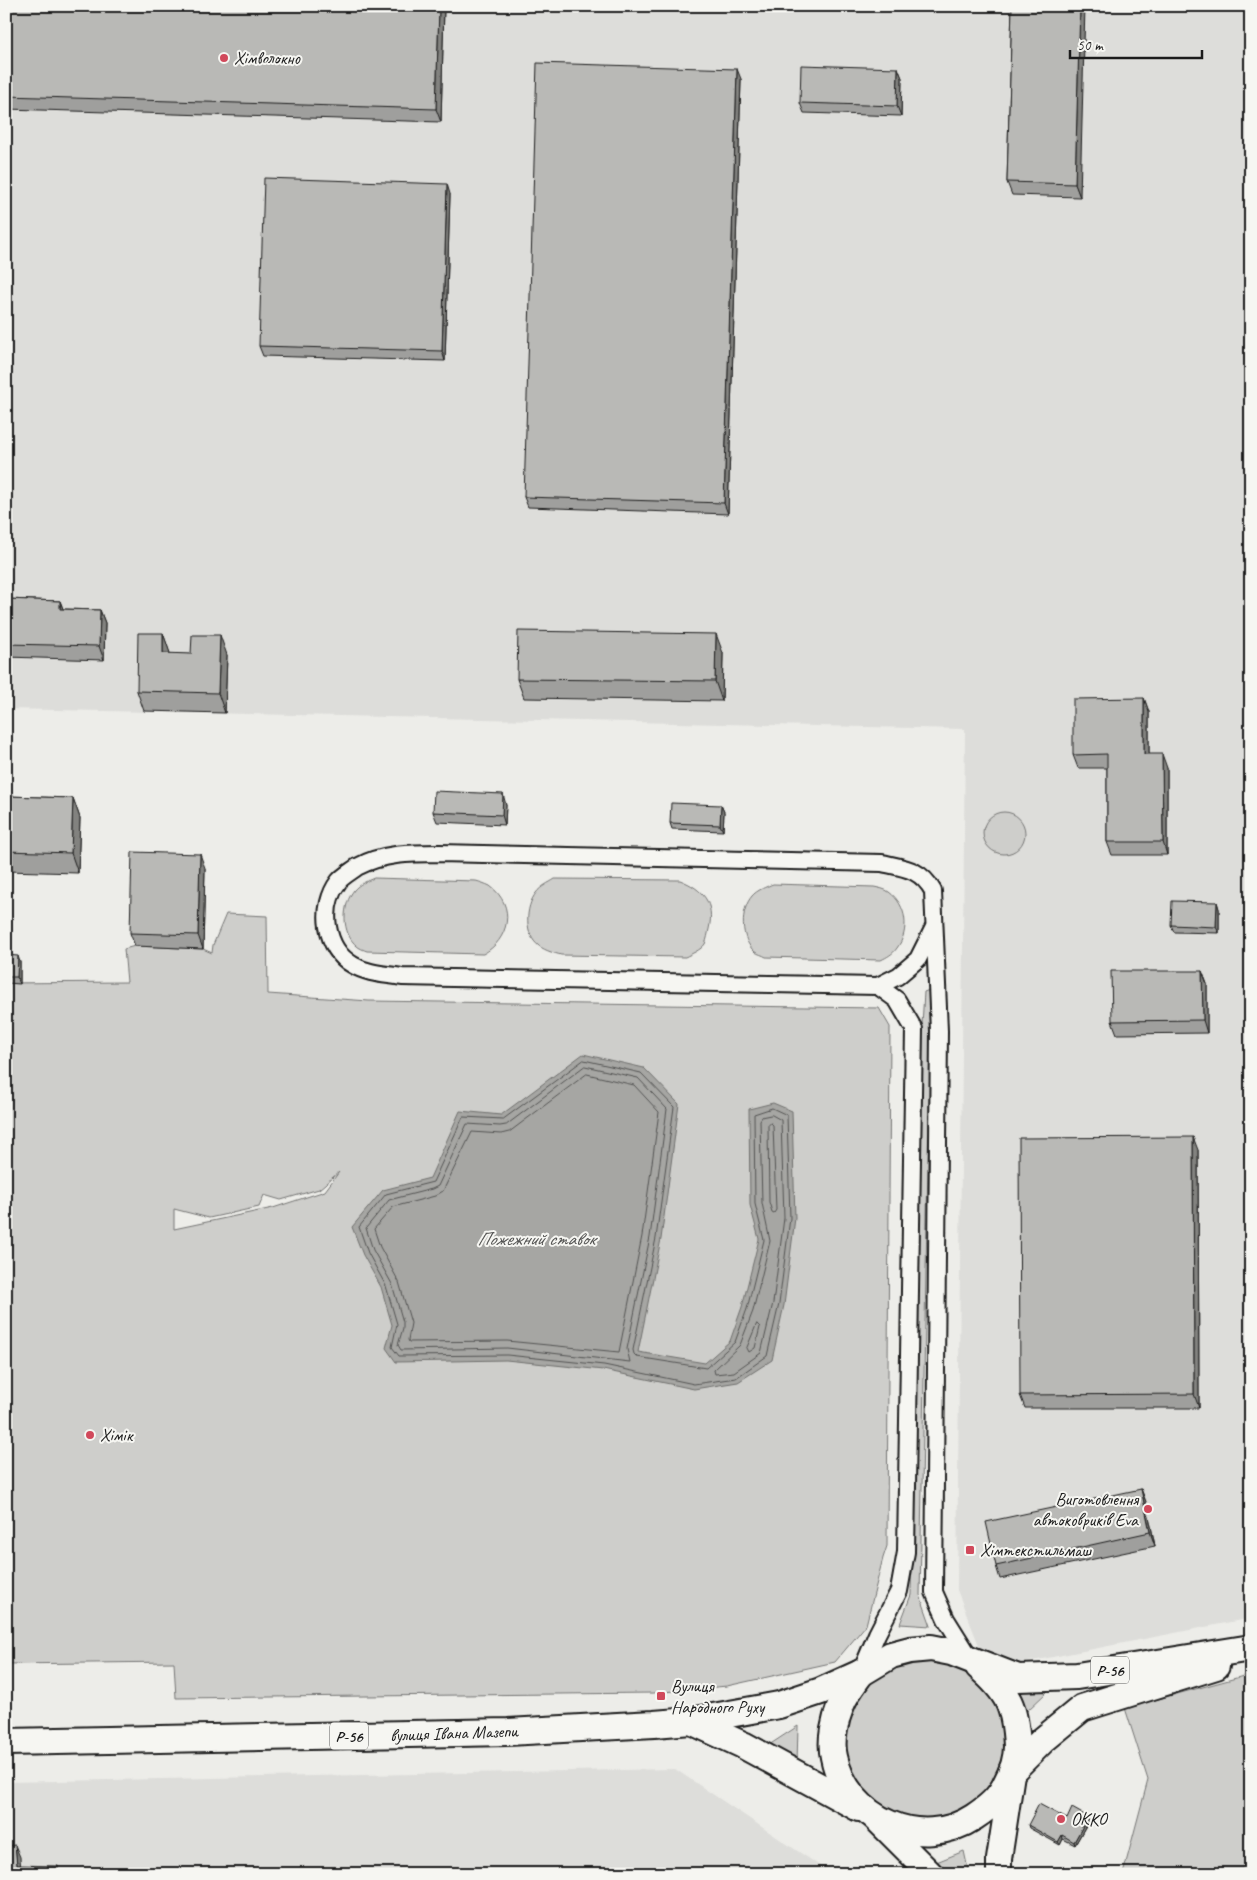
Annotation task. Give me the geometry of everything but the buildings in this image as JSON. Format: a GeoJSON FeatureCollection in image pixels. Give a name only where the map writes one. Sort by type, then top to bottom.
{"type":"FeatureCollection","features":[{"type":"Feature","properties":{"kind":"main road","name":"Р-56"},"geometry":{"type":"LineString","coordinates":[[861,1672],[891,1655],[910,1650],[931,1648],[951,1652],[1018,1678],[1077,1676],[1251,1648]]}},
{"type":"Feature","properties":{"kind":"main road","name":"Р-56"},"geometry":{"type":"LineString","coordinates":[[873,1815],[902,1829],[925,1832],[946,1830],[962,1825],[989,1807],[1002,1794],[1012,1771],[1043,1740],[1082,1708],[1158,1686],[1251,1654]]}},
{"type":"Feature","properties":{"kind":"main road"},"geometry":{"type":"LineString","coordinates":[[972,1660],[998,1683],[1009,1701],[1016,1721],[1017,1753],[1012,1771],[999,1859],[999,1874]]}},
{"type":"Feature","properties":{"kind":"main road"},"geometry":{"type":"LineString","coordinates":[[861,1672],[841,1703],[833,1741],[834,1757],[846,1787],[858,1802],[931,1874]]}},
{"type":"Feature","properties":{"kind":"main road","name":"вулиця Івана Мазепи"},"geometry":{"type":"LineString","coordinates":[[6,1742],[508,1732],[691,1721],[780,1704],[821,1691],[861,1672]]}},
{"type":"Feature","properties":{"kind":"main road","name":"вулиця Івана Мазепи"},"geometry":{"type":"LineString","coordinates":[[691,1721],[743,1745],[873,1815]]}},
{"type":"Feature","properties":{"kind":"street"},"geometry":{"type":"LineString","coordinates":[[934,928],[918,959],[898,976],[878,986],[402,977],[369,972],[354,966],[340,955],[331,940],[327,922],[329,902],[339,881],[357,868],[378,858],[405,853],[882,863],[907,868],[926,879],[933,890],[939,1031],[934,1592],[946,1619],[972,1660]]}},
{"type":"Feature","properties":{"kind":"street"},"geometry":{"type":"LineString","coordinates":[[861,1672],[877,1634],[899,1591],[906,1552],[914,1029],[897,1000],[878,986]]}},
{"type":"Feature","properties":{"kind":"shaded area"},"geometry":{"type":"Polygon","coordinates":[[[6,6],[1251,6],[1251,1618],[1022,1663],[980,1648],[957,1590],[965,729],[6,709],[6,6]]]}},
{"type":"Feature","properties":{"kind":"shaded area"},"geometry":{"type":"Polygon","coordinates":[[[1004,812],[1019,818],[1025,833],[1019,848],[1004,854],[989,848],[983,833],[989,818],[1004,812]]]}},
{"type":"Feature","properties":{"kind":"shaded area"},"geometry":{"type":"Polygon","coordinates":[[[374,878],[476,881],[490,886],[499,894],[504,903],[507,913],[504,932],[492,948],[483,954],[363,950],[357,946],[348,934],[345,911],[354,890],[361,884],[374,878]]]}},
{"type":"Feature","properties":{"kind":"shaded area"},"geometry":{"type":"Polygon","coordinates":[[[555,879],[680,880],[695,888],[709,904],[710,920],[706,942],[698,950],[685,957],[561,955],[547,951],[534,941],[531,935],[528,913],[536,893],[555,879]]]}},
{"type":"Feature","properties":{"kind":"shaded area"},"geometry":{"type":"Polygon","coordinates":[[[773,884],[874,887],[886,890],[895,897],[903,911],[905,918],[904,934],[894,952],[881,960],[766,957],[755,952],[750,946],[743,924],[745,909],[752,896],[773,884]]]}},
{"type":"Feature","properties":{"kind":"shaded area"},"geometry":{"type":"Polygon","coordinates":[[[226,914],[267,916],[268,994],[369,1001],[879,1008],[890,1027],[887,1546],[866,1625],[835,1662],[727,1686],[653,1693],[176,1698],[174,1662],[6,1664],[6,983],[127,982],[124,949],[135,946],[203,949],[212,953],[213,945],[226,914]],[[339,1172],[319,1189],[281,1200],[264,1195],[259,1207],[209,1218],[174,1209],[174,1229],[273,1208],[325,1191],[339,1172]]]}},
{"type":"Feature","properties":{"kind":"shaded area"},"geometry":{"type":"Polygon","coordinates":[[[929,990],[931,998],[920,1595],[931,1626],[900,1624],[911,1595],[922,1025],[924,992],[929,990]]]}},
{"type":"Feature","properties":{"kind":"shaded area"},"geometry":{"type":"Polygon","coordinates":[[[926,1660],[957,1666],[977,1678],[988,1689],[1000,1709],[1006,1740],[1000,1771],[988,1791],[977,1802],[957,1814],[926,1820],[895,1814],[875,1802],[864,1791],[852,1771],[846,1740],[852,1709],[864,1689],[875,1678],[895,1666],[926,1660]]]}},
{"type":"Feature","properties":{"kind":"shaded area"},"geometry":{"type":"Polygon","coordinates":[[[1251,1674],[1251,1874],[1123,1874],[1148,1780],[1125,1708],[1251,1674]]]}},
{"type":"Feature","properties":{"kind":"shaded area"},"geometry":{"type":"Polygon","coordinates":[[[1015,1688],[1047,1692],[1027,1711],[1015,1688]]]}},
{"type":"Feature","properties":{"kind":"shaded area"},"geometry":{"type":"Polygon","coordinates":[[[798,1726],[797,1764],[769,1745],[798,1726]]]}},
{"type":"Feature","properties":{"kind":"shaded area"},"geometry":{"type":"Polygon","coordinates":[[[675,1769],[832,1874],[6,1874],[6,1782],[675,1769]]]}},
{"type":"Feature","properties":{"kind":"shaded area"},"geometry":{"type":"Polygon","coordinates":[[[964,1851],[969,1874],[949,1874],[934,1863],[964,1851]]]}},
{"type":"Feature","properties":{"kind":"water","name":"Пожежний ставок"},"geometry":{"type":"Polygon","coordinates":[[[583,1054],[644,1068],[679,1104],[661,1239],[638,1352],[705,1363],[730,1341],[742,1307],[759,1239],[750,1205],[749,1109],[773,1103],[792,1111],[795,1218],[784,1305],[772,1360],[738,1382],[694,1389],[603,1370],[506,1360],[396,1362],[386,1348],[392,1325],[381,1287],[363,1255],[352,1227],[383,1190],[430,1178],[460,1111],[501,1115],[583,1054]]]}},
{"type":"Feature","properties":{"kind":"place","name":"Хімволокно"},"geometry":{"type":"Point","coordinates":[224,58]}},
{"type":"Feature","properties":{"kind":"place","name":"Хімік"},"geometry":{"type":"Point","coordinates":[90,1435]}},
{"type":"Feature","properties":{"kind":"place","name":"Виготовлення автоковриків Eva"},"geometry":{"type":"Point","coordinates":[1148,1509]}},
{"type":"Feature","properties":{"kind":"place","name":"Хімтекстильмаш"},"geometry":{"type":"Point","coordinates":[970,1550]}},
{"type":"Feature","properties":{"kind":"place","name":"Вулиця Народного Руху"},"geometry":{"type":"Point","coordinates":[661,1696]}},
{"type":"Feature","properties":{"kind":"place","name":"ОККО"},"geometry":{"type":"Point","coordinates":[1061,1819]}}]}
